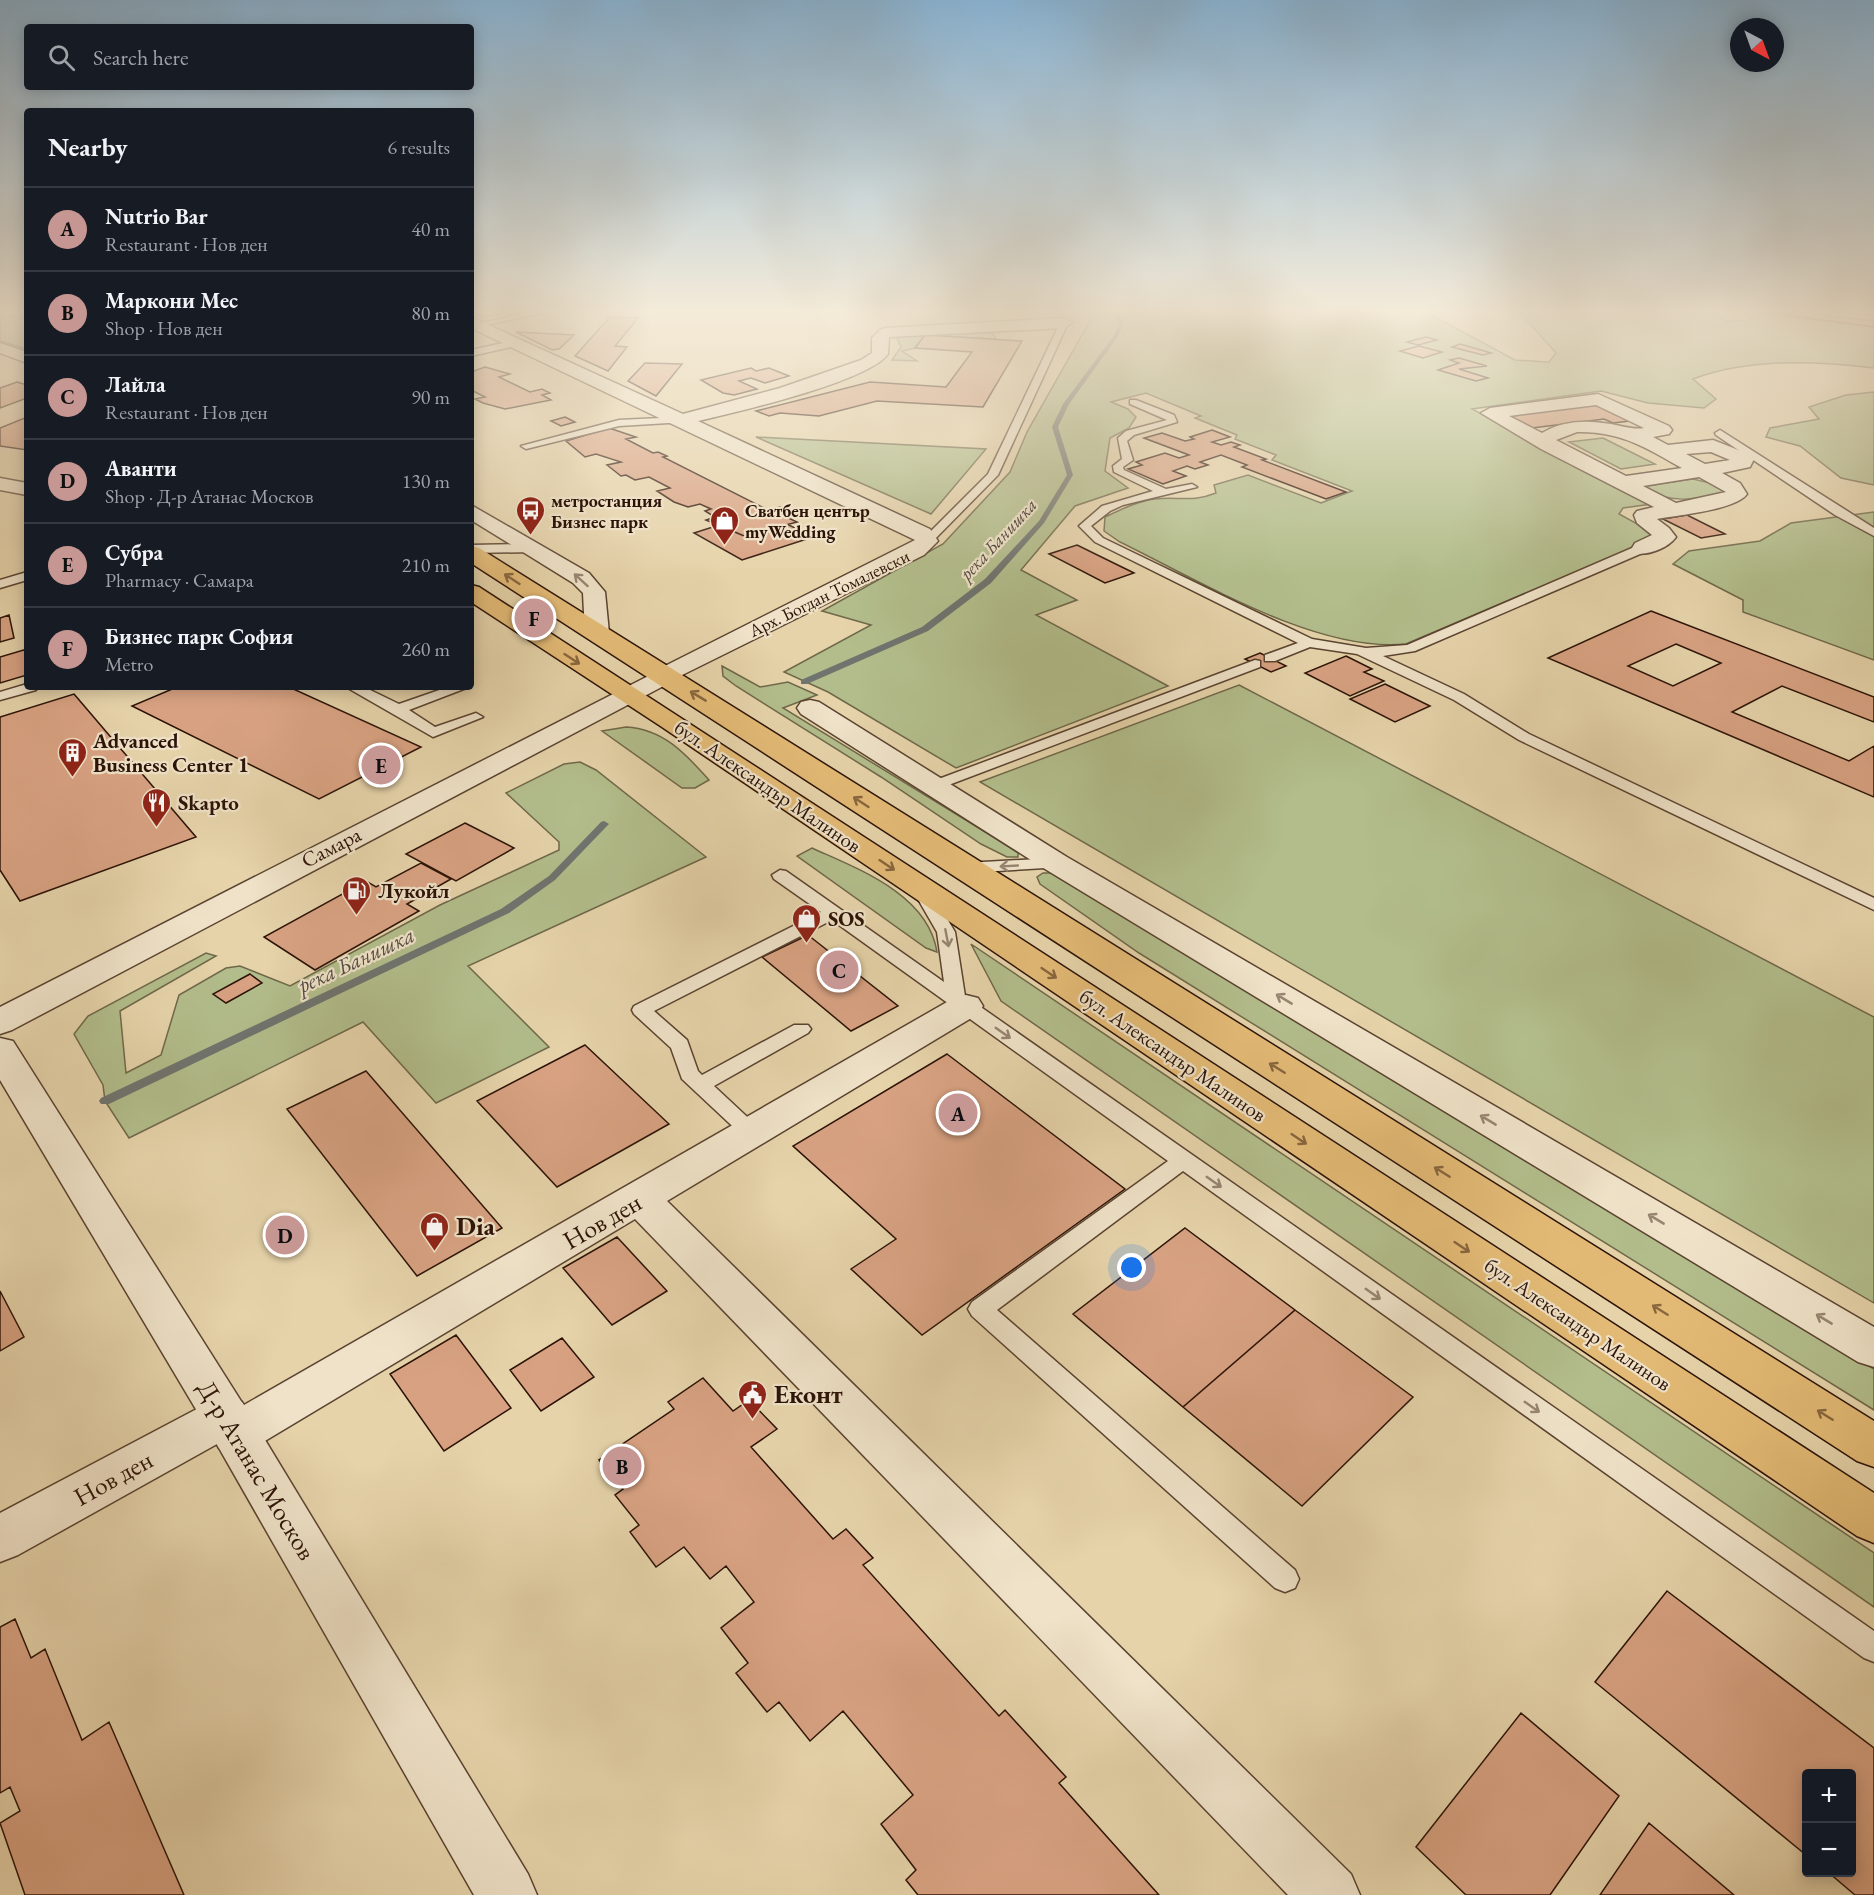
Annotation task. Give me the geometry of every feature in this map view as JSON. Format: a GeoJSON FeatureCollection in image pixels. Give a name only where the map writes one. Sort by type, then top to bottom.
{"type":"FeatureCollection","features":[{"type":"Feature","properties":{"kind":"main road","name":"бул. Александър Малинов"},"geometry":{"type":"LineString","coordinates":[[474,553],[963,868],[1874,1446]]}},
{"type":"Feature","properties":{"kind":"main road","name":"бул. Александър Малинов"},"geometry":{"type":"LineString","coordinates":[[474,594],[1874,1520]]}},
{"type":"Feature","properties":{"kind":"street","name":"Арх. Богдан Томалевски"},"geometry":{"type":"LineString","coordinates":[[638,399],[910,527],[922,534],[927,541],[916,550],[664,676]]}},
{"type":"Feature","properties":{"kind":"street"},"geometry":{"type":"LineString","coordinates":[[682,420],[755,399]]}},
{"type":"Feature","properties":{"kind":"street"},"geometry":{"type":"LineString","coordinates":[[1595,399],[1490,413],[1671,508]]}},
{"type":"Feature","properties":{"kind":"street"},"geometry":{"type":"LineString","coordinates":[[1599,399],[1663,430],[1635,435]]}},
{"type":"Feature","properties":{"kind":"street"},"geometry":{"type":"LineString","coordinates":[[1548,445],[1546,438],[1554,432],[1603,427],[1635,435],[1733,487],[1737,495],[1729,499],[1644,514],[1644,519],[1662,532],[1665,537],[1643,548]]}},
{"type":"Feature","properties":{"kind":"street"},"geometry":{"type":"LineString","coordinates":[[1622,483],[1743,463],[1744,459],[1713,446],[1665,451]]}},
{"type":"Feature","properties":{"kind":"street"},"geometry":{"type":"LineString","coordinates":[[0,484],[24,488]]}},
{"type":"Feature","properties":{"kind":"street"},"geometry":{"type":"LineString","coordinates":[[474,513],[509,542],[533,548],[581,578],[594,592],[597,633]]}},
{"type":"Feature","properties":{"kind":"street","name":"Самара"},"geometry":{"type":"LineString","coordinates":[[0,1022],[664,676]]}},
{"type":"Feature","properties":{"kind":"street"},"geometry":{"type":"LineString","coordinates":[[810,708],[1056,863],[1874,1349]]}},
{"type":"Feature","properties":{"kind":"street","name":"Нов ден"},"geometry":{"type":"LineString","coordinates":[[0,1539],[231,1425],[640,1198],[961,1003]]}},
{"type":"Feature","properties":{"kind":"street","name":"Д-р Атанас Москов"},"geometry":{"type":"LineString","coordinates":[[0,1050],[231,1425],[507,1895]]}},
{"type":"Feature","properties":{"kind":"street"},"geometry":{"type":"LineString","coordinates":[[640,1198],[1330,1895]]}},
{"type":"Feature","properties":{"kind":"lane"},"geometry":{"type":"LineString","coordinates":[[927,541],[993,475],[1028,399]]}},
{"type":"Feature","properties":{"kind":"lane"},"geometry":{"type":"LineString","coordinates":[[1133,402],[1171,417],[1172,422],[1130,434],[1122,440],[1128,460],[1118,466],[1119,472],[1166,493]]}},
{"type":"Feature","properties":{"kind":"lane"},"geometry":{"type":"LineString","coordinates":[[526,446],[609,424],[682,420]]}},
{"type":"Feature","properties":{"kind":"lane"},"geometry":{"type":"LineString","coordinates":[[1720,433],[1874,534]]}},
{"type":"Feature","properties":{"kind":"lane"},"geometry":{"type":"LineString","coordinates":[[1192,487],[1118,504],[1095,513],[1085,526],[1099,540],[1309,643],[1360,650],[1387,652],[1410,648],[1643,548]]}},
{"type":"Feature","properties":{"kind":"lane"},"geometry":{"type":"LineString","coordinates":[[474,550],[509,542]]}},
{"type":"Feature","properties":{"kind":"lane"},"geometry":{"type":"LineString","coordinates":[[0,584],[24,577]]}},
{"type":"Feature","properties":{"kind":"lane"},"geometry":{"type":"LineString","coordinates":[[1270,658],[1309,643]]}},
{"type":"Feature","properties":{"kind":"lane"},"geometry":{"type":"LineString","coordinates":[[1360,650],[1459,698],[1524,737],[1874,905]]}},
{"type":"Feature","properties":{"kind":"lane"},"geometry":{"type":"LineString","coordinates":[[933,786],[1255,664]]}},
{"type":"Feature","properties":{"kind":"lane"},"geometry":{"type":"LineString","coordinates":[[0,696],[24,689]]}},
{"type":"Feature","properties":{"kind":"lane"},"geometry":{"type":"LineString","coordinates":[[364,690],[398,709],[433,733],[476,717]]}},
{"type":"Feature","properties":{"kind":"lane"},"geometry":{"type":"LineString","coordinates":[[398,709],[453,690]]}},
{"type":"Feature","properties":{"kind":"lane"},"geometry":{"type":"LineString","coordinates":[[963,868],[1056,863]]}},
{"type":"Feature","properties":{"kind":"lane"},"geometry":{"type":"LineString","coordinates":[[780,875],[1874,1648]]}},
{"type":"Feature","properties":{"kind":"lane"},"geometry":{"type":"LineString","coordinates":[[920,887],[936,910],[946,932],[961,1003]]}},
{"type":"Feature","properties":{"kind":"lane"},"geometry":{"type":"LineString","coordinates":[[751,1132],[689,1074],[680,1045],[641,1010],[833,913]]}},
{"type":"Feature","properties":{"kind":"lane"},"geometry":{"type":"LineString","coordinates":[[700,1085],[801,1029]]}},
{"type":"Feature","properties":{"kind":"lane"},"geometry":{"type":"LineString","coordinates":[[1184,1160],[980,1309],[1285,1579]]}},
{"type":"Feature","properties":{"kind":"green space"},"geometry":{"type":"Polygon","coordinates":[[[1045,399],[1121,399],[1111,402],[1128,409],[1136,417],[1129,428],[1110,438],[1105,471],[1128,488],[1075,506],[1021,570],[1077,600],[1036,615],[1168,686],[956,768],[828,692],[784,672],[871,625],[822,611],[943,544],[1010,472],[1027,432],[1045,399]]]}},
{"type":"Feature","properties":{"kind":"green space"},"geometry":{"type":"Polygon","coordinates":[[[1161,399],[1541,399],[1472,409],[1652,504],[1623,508],[1619,514],[1652,532],[1648,541],[1406,644],[1371,644],[1335,637],[1297,626],[1222,594],[1120,542],[1104,531],[1105,517],[1129,506],[1155,499],[1192,499],[1207,496],[1216,493],[1214,485],[1248,475],[1321,503],[1352,491],[1272,460],[1276,455],[1235,439],[1237,435],[1195,418],[1201,416],[1161,399]]]}},
{"type":"Feature","properties":{"kind":"green space"},"geometry":{"type":"Polygon","coordinates":[[[1634,399],[1715,399],[1704,408],[1648,403],[1634,399]]]}},
{"type":"Feature","properties":{"kind":"green space"},"geometry":{"type":"Polygon","coordinates":[[[1832,399],[1874,399],[1874,485],[1841,478],[1800,446],[1766,437],[1770,428],[1819,419],[1809,407],[1832,399]]]}},
{"type":"Feature","properties":{"kind":"green space"},"geometry":{"type":"Polygon","coordinates":[[[756,437],[986,449],[931,514],[756,437]]]}},
{"type":"Feature","properties":{"kind":"green space"},"geometry":{"type":"Polygon","coordinates":[[[1603,438],[1655,464],[1621,469],[1569,442],[1603,438]]]}},
{"type":"Feature","properties":{"kind":"green space"},"geometry":{"type":"Polygon","coordinates":[[[1693,479],[1718,485],[1724,491],[1722,494],[1701,498],[1674,499],[1645,490],[1645,486],[1693,479]]]}},
{"type":"Feature","properties":{"kind":"green space"},"geometry":{"type":"Polygon","coordinates":[[[1874,512],[1874,660],[1743,612],[1743,600],[1673,564],[1689,551],[1760,541],[1791,523],[1874,512]]]}},
{"type":"Feature","properties":{"kind":"green space"},"geometry":{"type":"Polygon","coordinates":[[[722,666],[760,687],[788,682],[817,695],[783,708],[1018,852],[1018,857],[1007,857],[981,844],[881,777],[736,686],[723,676],[722,666]]]}},
{"type":"Feature","properties":{"kind":"green space"},"geometry":{"type":"Polygon","coordinates":[[[1239,685],[1874,1017],[1874,1303],[980,782],[1239,685]]]}},
{"type":"Feature","properties":{"kind":"green space"},"geometry":{"type":"Polygon","coordinates":[[[626,727],[651,732],[672,744],[709,780],[695,788],[682,788],[602,731],[626,727]]]}},
{"type":"Feature","properties":{"kind":"green space"},"geometry":{"type":"Polygon","coordinates":[[[580,762],[596,770],[706,857],[468,966],[549,1047],[436,1103],[363,1022],[129,1138],[105,1101],[103,1085],[74,1034],[88,1016],[206,953],[216,956],[120,1011],[126,1073],[161,1055],[179,995],[226,968],[240,966],[290,986],[440,905],[559,850],[559,842],[506,793],[564,764],[580,762]]]}},
{"type":"Feature","properties":{"kind":"green space"},"geometry":{"type":"Polygon","coordinates":[[[812,848],[869,875],[906,899],[920,914],[931,932],[937,952],[926,948],[797,856],[812,848]]]}},
{"type":"Feature","properties":{"kind":"green space"},"geometry":{"type":"Polygon","coordinates":[[[1043,873],[1051,873],[1139,924],[1874,1369],[1874,1410],[1139,953],[1040,884],[1037,877],[1043,873]]]}},
{"type":"Feature","properties":{"kind":"green space"},"geometry":{"type":"Polygon","coordinates":[[[971,944],[1874,1553],[1874,1607],[1001,1001],[971,944]]]}},
{"type":"Feature","properties":{"kind":"building"},"geometry":{"type":"Polygon","coordinates":[[[0,399],[23,399],[0,408],[0,399]]]}},
{"type":"Feature","properties":{"kind":"building"},"geometry":{"type":"Polygon","coordinates":[[[476,399],[551,400],[505,409],[476,399]]]}},
{"type":"Feature","properties":{"kind":"building"},"geometry":{"type":"Polygon","coordinates":[[[801,399],[987,399],[983,407],[877,401],[819,416],[780,413],[769,416],[756,411],[801,399]]]}},
{"type":"Feature","properties":{"kind":"building"},"geometry":{"type":"Polygon","coordinates":[[[1592,403],[1616,415],[1627,414],[1639,420],[1613,423],[1604,419],[1524,429],[1498,415],[1592,403]]]}},
{"type":"Feature","properties":{"kind":"building"},"geometry":{"type":"Polygon","coordinates":[[[565,417],[575,422],[561,426],[551,421],[565,417]]]}},
{"type":"Feature","properties":{"kind":"building"},"geometry":{"type":"Polygon","coordinates":[[[24,418],[24,450],[0,446],[0,428],[24,418]]]}},
{"type":"Feature","properties":{"kind":"building"},"geometry":{"type":"Polygon","coordinates":[[[609,428],[636,437],[626,439],[653,453],[658,452],[667,456],[663,457],[768,510],[780,507],[791,513],[782,515],[797,522],[744,536],[706,520],[715,517],[705,511],[711,509],[700,504],[688,507],[674,502],[657,491],[670,488],[649,477],[635,480],[626,475],[621,476],[607,465],[621,462],[596,454],[585,457],[566,441],[609,428]]]}},
{"type":"Feature","properties":{"kind":"building"},"geometry":{"type":"Polygon","coordinates":[[[1212,430],[1230,437],[1212,442],[1221,445],[1231,442],[1240,445],[1234,447],[1346,492],[1326,499],[1242,467],[1247,465],[1221,455],[1200,462],[1208,465],[1195,469],[1187,466],[1173,471],[1186,476],[1163,484],[1128,469],[1142,465],[1136,462],[1165,453],[1179,458],[1189,455],[1144,438],[1162,433],[1185,441],[1194,439],[1190,437],[1212,430]]]}},
{"type":"Feature","properties":{"kind":"building"},"geometry":{"type":"Polygon","coordinates":[[[1687,515],[1725,534],[1701,538],[1663,519],[1687,515]]]}},
{"type":"Feature","properties":{"kind":"building"},"geometry":{"type":"Polygon","coordinates":[[[719,525],[744,536],[789,525],[813,537],[742,560],[694,533],[719,525]]]}},
{"type":"Feature","properties":{"kind":"building"},"geometry":{"type":"Polygon","coordinates":[[[1077,545],[1134,573],[1105,583],[1049,554],[1077,545]]]}},
{"type":"Feature","properties":{"kind":"building"},"geometry":{"type":"Polygon","coordinates":[[[1651,611],[1874,697],[1874,722],[1782,686],[1732,712],[1849,761],[1874,746],[1874,797],[1548,658],[1651,611]],[[1676,644],[1628,666],[1673,686],[1721,663],[1676,644]]]}},
{"type":"Feature","properties":{"kind":"building"},"geometry":{"type":"Polygon","coordinates":[[[9,615],[14,638],[0,642],[0,618],[9,615]]]}},
{"type":"Feature","properties":{"kind":"building"},"geometry":{"type":"Polygon","coordinates":[[[24,650],[24,676],[0,683],[0,657],[24,650]]]}},
{"type":"Feature","properties":{"kind":"building"},"geometry":{"type":"Polygon","coordinates":[[[1260,653],[1286,666],[1271,672],[1245,659],[1260,653]]]}},
{"type":"Feature","properties":{"kind":"building"},"geometry":{"type":"Polygon","coordinates":[[[1346,656],[1372,669],[1364,672],[1384,681],[1350,696],[1305,673],[1346,656]]]}},
{"type":"Feature","properties":{"kind":"building"},"geometry":{"type":"Polygon","coordinates":[[[1385,684],[1430,706],[1395,722],[1350,699],[1385,684]]]}},
{"type":"Feature","properties":{"kind":"building"},"geometry":{"type":"Polygon","coordinates":[[[170,690],[296,690],[421,747],[319,799],[132,706],[170,690]]]}},
{"type":"Feature","properties":{"kind":"building","name":"Advanced Business Center 1"},"geometry":{"type":"Polygon","coordinates":[[[74,694],[196,837],[20,901],[0,870],[0,717],[74,694]]]}},
{"type":"Feature","properties":{"kind":"building"},"geometry":{"type":"Polygon","coordinates":[[[465,823],[514,848],[456,881],[406,854],[465,823]]]}},
{"type":"Feature","properties":{"kind":"building"},"geometry":{"type":"Polygon","coordinates":[[[421,863],[451,879],[407,904],[419,911],[315,970],[264,937],[366,881],[376,887],[421,863]]]}},
{"type":"Feature","properties":{"kind":"building"},"geometry":{"type":"Polygon","coordinates":[[[808,935],[898,1006],[851,1031],[762,957],[808,935]]]}},
{"type":"Feature","properties":{"kind":"building"},"geometry":{"type":"Polygon","coordinates":[[[250,974],[262,983],[226,1003],[213,994],[250,974]]]}},
{"type":"Feature","properties":{"kind":"building"},"geometry":{"type":"Polygon","coordinates":[[[585,1045],[669,1124],[557,1187],[477,1101],[585,1045]]]}},
{"type":"Feature","properties":{"kind":"building"},"geometry":{"type":"Polygon","coordinates":[[[947,1054],[1125,1189],[922,1335],[851,1269],[896,1239],[793,1146],[947,1054]]]}},
{"type":"Feature","properties":{"kind":"building"},"geometry":{"type":"Polygon","coordinates":[[[366,1071],[502,1228],[417,1276],[287,1109],[366,1071]]]}},
{"type":"Feature","properties":{"kind":"building"},"geometry":{"type":"Polygon","coordinates":[[[1185,1228],[1295,1310],[1183,1407],[1073,1314],[1185,1228]]]}},
{"type":"Feature","properties":{"kind":"building"},"geometry":{"type":"Polygon","coordinates":[[[617,1237],[667,1291],[612,1325],[563,1268],[617,1237]]]}},
{"type":"Feature","properties":{"kind":"building"},"geometry":{"type":"Polygon","coordinates":[[[0,1291],[24,1337],[0,1351],[0,1291]]]}},
{"type":"Feature","properties":{"kind":"building"},"geometry":{"type":"Polygon","coordinates":[[[1295,1310],[1413,1397],[1302,1506],[1183,1407],[1295,1310]]]}},
{"type":"Feature","properties":{"kind":"building"},"geometry":{"type":"Polygon","coordinates":[[[456,1335],[511,1408],[444,1451],[390,1374],[456,1335]]]}},
{"type":"Feature","properties":{"kind":"building"},"geometry":{"type":"Polygon","coordinates":[[[562,1338],[594,1377],[541,1411],[510,1370],[562,1338]]]}},
{"type":"Feature","properties":{"kind":"building"},"geometry":{"type":"Polygon","coordinates":[[[703,1378],[733,1411],[749,1400],[777,1429],[751,1447],[833,1539],[846,1529],[873,1558],[863,1565],[999,1716],[1005,1710],[1066,1777],[1059,1783],[1159,1895],[918,1895],[906,1880],[916,1870],[881,1824],[913,1795],[843,1711],[810,1741],[779,1702],[767,1712],[736,1673],[748,1663],[721,1628],[754,1602],[726,1566],[710,1579],[684,1547],[656,1567],[630,1532],[639,1525],[615,1495],[623,1489],[599,1460],[674,1409],[668,1402],[703,1378]]]}},
{"type":"Feature","properties":{"kind":"building"},"geometry":{"type":"Polygon","coordinates":[[[1667,1591],[1874,1748],[1874,1895],[1855,1895],[1834,1877],[1856,1877],[1856,1769],[1802,1769],[1802,1852],[1595,1682],[1667,1591]]]}},
{"type":"Feature","properties":{"kind":"building"},"geometry":{"type":"Polygon","coordinates":[[[15,1619],[31,1658],[45,1649],[82,1740],[109,1722],[184,1895],[25,1895],[0,1823],[20,1811],[10,1787],[0,1793],[0,1627],[15,1619]]]}},
{"type":"Feature","properties":{"kind":"building"},"geometry":{"type":"Polygon","coordinates":[[[1521,1713],[1619,1796],[1550,1895],[1466,1895],[1416,1847],[1521,1713]]]}},
{"type":"Feature","properties":{"kind":"building"},"geometry":{"type":"Polygon","coordinates":[[[1649,1823],[1734,1895],[1600,1895],[1649,1823]]]}},
{"type":"Feature","properties":{"kind":"waterway","name":"река Банишка"},"geometry":{"type":"LineString","coordinates":[[804,682],[925,629],[988,581],[1042,522],[1070,475],[1055,427],[1069,399]]}},
{"type":"Feature","properties":{"kind":"waterway","name":"река Банишка"},"geometry":{"type":"LineString","coordinates":[[105,1101],[505,911],[552,878],[604,824]]}},
{"type":"Feature","properties":{"kind":"place","name":"метростанция Бизнес парк"},"geometry":{"type":"Point","coordinates":[530,536]}},
{"type":"Feature","properties":{"kind":"place","name":"Сватбен център myWedding"},"geometry":{"type":"Point","coordinates":[724,546]}},
{"type":"Feature","properties":{"kind":"place","name":"Бизнес парк София"},"geometry":{"type":"Point","coordinates":[534,618]}},
{"type":"Feature","properties":{"kind":"place","name":"Субра"},"geometry":{"type":"Point","coordinates":[381,765]}},
{"type":"Feature","properties":{"kind":"place","name":"Advanced Business Center 1"},"geometry":{"type":"Point","coordinates":[72,778]}},
{"type":"Feature","properties":{"kind":"place","name":"Skapto"},"geometry":{"type":"Point","coordinates":[157,828]}},
{"type":"Feature","properties":{"kind":"place","name":"Лукойл"},"geometry":{"type":"Point","coordinates":[357,916]}},
{"type":"Feature","properties":{"kind":"place","name":"SOS"},"geometry":{"type":"Point","coordinates":[807,944]}},
{"type":"Feature","properties":{"kind":"place","name":"Лайла"},"geometry":{"type":"Point","coordinates":[839,970]}},
{"type":"Feature","properties":{"kind":"place","name":"Nutrio Bar"},"geometry":{"type":"Point","coordinates":[958,1113]}},
{"type":"Feature","properties":{"kind":"place","name":"Аванти"},"geometry":{"type":"Point","coordinates":[285,1235]}},
{"type":"Feature","properties":{"kind":"place","name":"Dia"},"geometry":{"type":"Point","coordinates":[435,1252]}},
{"type":"Feature","properties":{"kind":"place","name":"Еконт"},"geometry":{"type":"Point","coordinates":[753,1420]}},
{"type":"Feature","properties":{"kind":"place","name":"Маркони Мес"},"geometry":{"type":"Point","coordinates":[622,1466]}}]}
